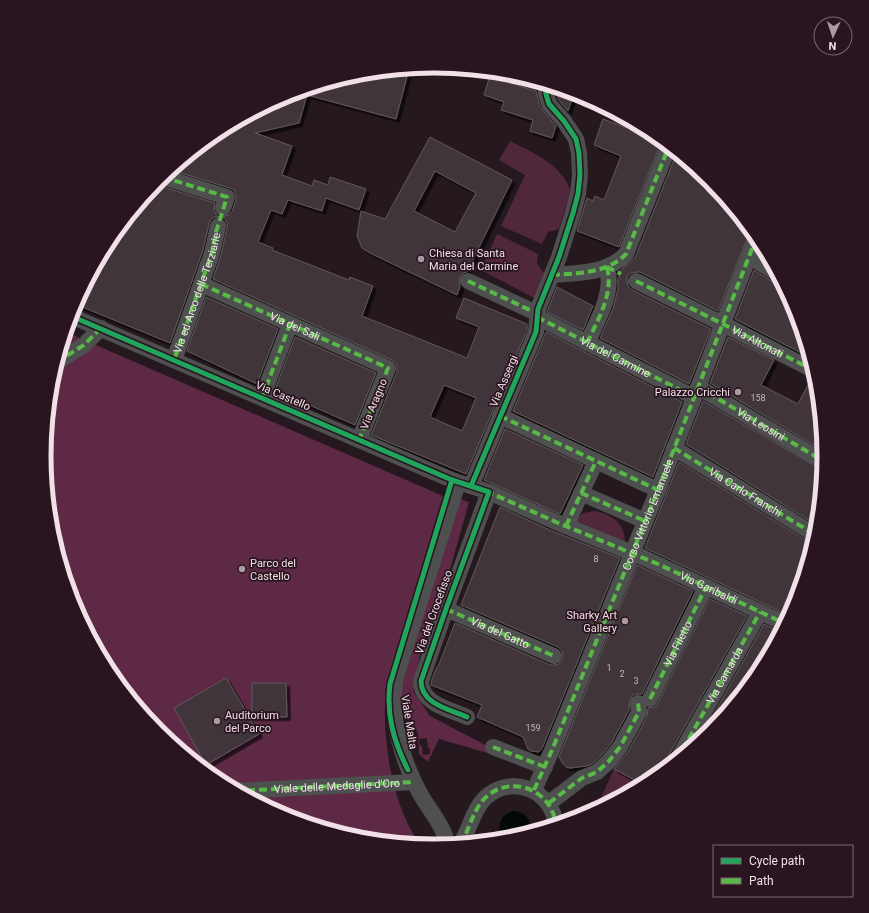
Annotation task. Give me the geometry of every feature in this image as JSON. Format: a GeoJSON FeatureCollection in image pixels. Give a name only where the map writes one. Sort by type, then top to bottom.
{"type":"FeatureCollection","features":[{"type":"Feature","properties":{"kind":"street","name":"Via Assergi"},"geometry":{"type":"LineString","coordinates":[[464,484],[500,416],[536,332],[538,325],[534,314],[538,309],[550,279],[578,194],[578,144],[572,131],[549,104],[546,90]]}},
{"type":"Feature","properties":{"kind":"street"},"geometry":{"type":"LineString","coordinates":[[550,279],[607,267],[622,259],[629,250],[667,151]]}},
{"type":"Feature","properties":{"kind":"street"},"geometry":{"type":"LineString","coordinates":[[170,179],[225,202]]}},
{"type":"Feature","properties":{"kind":"street","name":"Via ed Arco delle Terziarie"},"geometry":{"type":"LineString","coordinates":[[174,360],[212,253],[218,226]]}},
{"type":"Feature","properties":{"kind":"street","name":"Corso Vittorio Emanuele"},"geometry":{"type":"LineString","coordinates":[[534,790],[545,767],[631,553],[658,490],[754,244]]}},
{"type":"Feature","properties":{"kind":"street"},"geometry":{"type":"LineString","coordinates":[[749,256],[769,268]]}},
{"type":"Feature","properties":{"kind":"street"},"geometry":{"type":"LineString","coordinates":[[607,267],[621,274]]}},
{"type":"Feature","properties":{"kind":"street"},"geometry":{"type":"LineString","coordinates":[[587,343],[608,293],[609,281],[607,267]]}},
{"type":"Feature","properties":{"kind":"street","name":"Via del Carmine"},"geometry":{"type":"LineString","coordinates":[[468,281],[534,314],[587,343],[696,392]]}},
{"type":"Feature","properties":{"kind":"street","name":"Via Altonati"},"geometry":{"type":"LineString","coordinates":[[636,281],[807,367]]}},
{"type":"Feature","properties":{"kind":"street","name":"Via dei Sali"},"geometry":{"type":"LineString","coordinates":[[201,284],[388,368]]}},
{"type":"Feature","properties":{"kind":"street","name":"Via Castello"},"geometry":{"type":"LineString","coordinates":[[77,318],[359,440],[464,484],[489,492],[561,524]]}},
{"type":"Feature","properties":{"kind":"street"},"geometry":{"type":"LineString","coordinates":[[262,398],[290,324]]}},
{"type":"Feature","properties":{"kind":"street"},"geometry":{"type":"LineString","coordinates":[[64,358],[84,345],[101,328]]}},
{"type":"Feature","properties":{"kind":"street","name":"Via Aragno"},"geometry":{"type":"LineString","coordinates":[[359,440],[388,368]]}},
{"type":"Feature","properties":{"kind":"street","name":"Via Leosini"},"geometry":{"type":"LineString","coordinates":[[696,392],[818,459]]}},
{"type":"Feature","properties":{"kind":"street"},"geometry":{"type":"LineString","coordinates":[[500,416],[658,490]]}},
{"type":"Feature","properties":{"kind":"street","name":"Via Carlo Franchi"},"geometry":{"type":"LineString","coordinates":[[674,448],[811,532]]}},
{"type":"Feature","properties":{"kind":"street"},"geometry":{"type":"LineString","coordinates":[[561,524],[581,494],[592,459]]}},
{"type":"Feature","properties":{"kind":"street","name":"Viale Malta"},"geometry":{"type":"LineString","coordinates":[[446,840],[441,827],[414,782],[404,758],[394,707],[395,680],[464,484]]}},
{"type":"Feature","properties":{"kind":"street","name":"Via del Crocefisso"},"geometry":{"type":"LineString","coordinates":[[467,716],[432,702],[425,695],[421,685],[422,677],[489,492]]}},
{"type":"Feature","properties":{"kind":"street"},"geometry":{"type":"LineString","coordinates":[[581,494],[645,521]]}},
{"type":"Feature","properties":{"kind":"street","name":"Via Garibaldi"},"geometry":{"type":"LineString","coordinates":[[561,524],[658,564],[780,621]]}},
{"type":"Feature","properties":{"kind":"street","name":"Via Filetto"},"geometry":{"type":"LineString","coordinates":[[549,804],[582,778],[596,773],[620,747],[706,587]]}},
{"type":"Feature","properties":{"kind":"street","name":"Via del Gatto"},"geometry":{"type":"LineString","coordinates":[[446,609],[554,656]]}},
{"type":"Feature","properties":{"kind":"street","name":"Via Camarda"},"geometry":{"type":"LineString","coordinates":[[684,748],[760,612]]}},
{"type":"Feature","properties":{"kind":"street"},"geometry":{"type":"LineString","coordinates":[[493,747],[545,767]]}},
{"type":"Feature","properties":{"kind":"street","name":"Viale delle Medaglie d'Oro"},"geometry":{"type":"LineString","coordinates":[[246,790],[414,782]]}},
{"type":"Feature","properties":{"kind":"street"},"geometry":{"type":"LineString","coordinates":[[463,839],[478,806],[490,794],[500,789],[512,786],[534,790],[542,796],[555,814],[556,821]]}},
{"type":"Feature","properties":{"kind":"shaded area"},"geometry":{"type":"Polygon","coordinates":[[[510,141],[546,160],[560,173],[571,191],[559,229],[548,232],[542,244],[501,226],[525,175],[499,160],[510,141]]]}},
{"type":"Feature","properties":{"kind":"shaded area"},"geometry":{"type":"Polygon","coordinates":[[[497,234],[538,254],[537,264],[545,274],[536,299],[481,270],[497,234]]]}},
{"type":"Feature","properties":{"kind":"shaded area","name":"Parco del Castello"},"geometry":{"type":"Polygon","coordinates":[[[71,334],[443,496],[387,684],[385,698],[385,729],[392,777],[402,810],[416,839],[384,837],[360,833],[311,820],[288,811],[243,789],[201,761],[163,728],[130,690],[116,670],[102,648],[91,626],[71,580],[58,531],[54,507],[51,456],[54,406],[58,382],[71,334]]]}},
{"type":"Feature","properties":{"kind":"shaded area"},"geometry":{"type":"Polygon","coordinates":[[[460,499],[469,502],[451,566],[420,655],[413,691],[430,716],[493,749],[491,754],[439,739],[428,762],[419,754],[418,733],[402,703],[402,681],[460,499]],[[427,738],[419,739],[420,746],[422,746],[423,755],[430,754],[430,748],[428,748],[427,738]]]}},
{"type":"Feature","properties":{"kind":"shaded area"},"geometry":{"type":"Polygon","coordinates":[[[595,511],[607,515],[617,521],[623,530],[625,543],[573,522],[583,513],[595,511]]]}},
{"type":"Feature","properties":{"kind":"shaded area"},"geometry":{"type":"Polygon","coordinates":[[[614,769],[637,782],[626,789],[599,802],[614,769]]]}},
{"type":"Feature","properties":{"kind":"shaded area"},"geometry":{"type":"Polygon","coordinates":[[[514,811],[522,813],[528,818],[530,828],[501,834],[499,827],[500,823],[505,815],[514,811]]]}},
{"type":"Feature","properties":{"kind":"building"},"geometry":{"type":"Polygon","coordinates":[[[408,74],[396,119],[307,95],[299,123],[255,133],[292,146],[282,175],[312,186],[314,180],[328,185],[330,177],[366,189],[359,210],[326,198],[322,211],[288,200],[282,214],[271,210],[258,242],[273,248],[272,250],[349,280],[350,277],[373,286],[362,316],[467,358],[479,327],[456,318],[464,298],[527,324],[527,330],[466,474],[371,435],[397,372],[396,363],[213,279],[221,255],[227,228],[225,219],[221,217],[229,215],[232,212],[236,200],[234,190],[178,172],[201,152],[243,124],[288,102],[311,93],[360,80],[408,74]],[[444,385],[430,417],[462,431],[476,398],[444,385]]]}},
{"type":"Feature","properties":{"kind":"building"},"geometry":{"type":"Polygon","coordinates":[[[490,77],[511,80],[510,83],[536,91],[540,107],[556,126],[552,138],[530,131],[533,120],[501,110],[504,102],[484,95],[490,77]]]}},
{"type":"Feature","properties":{"kind":"building"},"geometry":{"type":"Polygon","coordinates":[[[557,93],[572,99],[568,111],[558,99],[557,93]]]}},
{"type":"Feature","properties":{"kind":"building"},"geometry":{"type":"Polygon","coordinates":[[[603,119],[627,128],[628,125],[660,146],[619,247],[577,231],[587,198],[593,201],[595,196],[604,200],[621,156],[594,145],[603,119]]]}},
{"type":"Feature","properties":{"kind":"building"},"geometry":{"type":"Polygon","coordinates":[[[430,137],[512,180],[467,272],[463,273],[460,277],[460,287],[457,295],[362,248],[357,236],[361,211],[385,219],[430,137]],[[435,171],[414,211],[455,232],[476,193],[435,171]]]}},
{"type":"Feature","properties":{"kind":"building"},"geometry":{"type":"Polygon","coordinates":[[[675,158],[706,185],[739,223],[748,236],[718,311],[640,272],[631,273],[627,277],[628,286],[632,290],[711,329],[689,384],[600,338],[613,309],[618,289],[618,279],[622,269],[635,258],[675,158]]]}},
{"type":"Feature","properties":{"kind":"building"},"geometry":{"type":"Polygon","coordinates":[[[162,187],[215,203],[214,210],[219,217],[211,219],[209,224],[203,250],[170,343],[82,307],[102,265],[116,243],[130,223],[162,187]]]}},
{"type":"Feature","properties":{"kind":"building"},"geometry":{"type":"Polygon","coordinates":[[[754,270],[776,283],[789,310],[804,355],[735,319],[754,270]]]}},
{"type":"Feature","properties":{"kind":"building"},"geometry":{"type":"Polygon","coordinates":[[[557,287],[593,306],[583,330],[547,312],[557,287]]]}},
{"type":"Feature","properties":{"kind":"building"},"geometry":{"type":"Polygon","coordinates":[[[206,297],[278,329],[257,384],[187,351],[206,297]]]}},
{"type":"Feature","properties":{"kind":"building"},"geometry":{"type":"Polygon","coordinates":[[[546,332],[682,402],[653,477],[513,411],[546,332]]]}},
{"type":"Feature","properties":{"kind":"building"},"geometry":{"type":"Polygon","coordinates":[[[295,337],[376,373],[355,425],[275,390],[295,337]]]}},
{"type":"Feature","properties":{"kind":"building","name":"Palazzo Cricchi"},"geometry":{"type":"Polygon","coordinates":[[[728,337],[774,360],[761,385],[798,404],[811,380],[815,406],[818,447],[710,383],[728,337]]]}},
{"type":"Feature","properties":{"kind":"building"},"geometry":{"type":"Polygon","coordinates":[[[703,401],[818,467],[812,523],[686,444],[703,401]]]}},
{"type":"Feature","properties":{"kind":"building"},"geometry":{"type":"Polygon","coordinates":[[[505,429],[583,465],[560,514],[484,480],[505,429]]]}},
{"type":"Feature","properties":{"kind":"building"},"geometry":{"type":"Polygon","coordinates":[[[679,462],[808,542],[798,580],[784,613],[645,548],[679,462]]]}},
{"type":"Feature","properties":{"kind":"building"},"geometry":{"type":"Polygon","coordinates":[[[500,507],[552,531],[620,558],[543,746],[539,752],[528,749],[523,737],[477,717],[482,705],[431,685],[432,679],[455,623],[550,665],[559,664],[563,659],[562,651],[558,647],[461,605],[500,507]]]}},
{"type":"Feature","properties":{"kind":"building"},"geometry":{"type":"Polygon","coordinates":[[[637,565],[693,591],[642,694],[633,695],[630,699],[629,710],[612,742],[602,755],[592,764],[570,768],[566,767],[559,757],[637,565]]]}},
{"type":"Feature","properties":{"kind":"building"},"geometry":{"type":"Polygon","coordinates":[[[710,599],[747,616],[669,755],[668,761],[638,782],[614,769],[628,752],[647,717],[648,708],[655,707],[710,599]]]}},
{"type":"Feature","properties":{"kind":"building"},"geometry":{"type":"Polygon","coordinates":[[[764,624],[776,630],[767,648],[739,690],[706,728],[764,624]]]}},
{"type":"Feature","properties":{"kind":"building","name":"Auditorium del Parco"},"geometry":{"type":"Polygon","coordinates":[[[226,678],[259,734],[206,765],[174,708],[226,678]]]}},
{"type":"Feature","properties":{"kind":"building"},"geometry":{"type":"Polygon","coordinates":[[[252,683],[286,683],[287,717],[252,717],[252,683]]]}},
{"type":"Feature","properties":{"kind":"marked path"},"geometry":{"type":"LineString","coordinates":[[552,275],[581,273],[601,269],[618,261],[626,254],[667,151]]}},
{"type":"Feature","properties":{"kind":"marked path"},"geometry":{"type":"LineString","coordinates":[[170,179],[227,197],[216,232],[212,253],[174,360]]}},
{"type":"Feature","properties":{"kind":"marked path"},"geometry":{"type":"LineString","coordinates":[[534,790],[552,750],[660,485],[754,244]]}},
{"type":"Feature","properties":{"kind":"marked path"},"geometry":{"type":"LineString","coordinates":[[607,267],[621,274]]}},
{"type":"Feature","properties":{"kind":"marked path"},"geometry":{"type":"LineString","coordinates":[[587,343],[607,297],[609,277],[607,267]]}},
{"type":"Feature","properties":{"kind":"marked path"},"geometry":{"type":"LineString","coordinates":[[468,281],[532,311]]}},
{"type":"Feature","properties":{"kind":"marked path"},"geometry":{"type":"LineString","coordinates":[[636,281],[807,367]]}},
{"type":"Feature","properties":{"kind":"marked path"},"geometry":{"type":"LineString","coordinates":[[201,284],[388,368],[359,440]]}},
{"type":"Feature","properties":{"kind":"marked path"},"geometry":{"type":"LineString","coordinates":[[537,317],[694,397]]}},
{"type":"Feature","properties":{"kind":"marked path"},"geometry":{"type":"LineString","coordinates":[[262,398],[290,324]]}},
{"type":"Feature","properties":{"kind":"marked path"},"geometry":{"type":"LineString","coordinates":[[64,358],[84,345],[101,328]]}},
{"type":"Feature","properties":{"kind":"marked path"},"geometry":{"type":"LineString","coordinates":[[698,387],[818,458]]}},
{"type":"Feature","properties":{"kind":"marked path"},"geometry":{"type":"LineString","coordinates":[[500,416],[658,490]]}},
{"type":"Feature","properties":{"kind":"marked path"},"geometry":{"type":"LineString","coordinates":[[674,448],[811,532]]}},
{"type":"Feature","properties":{"kind":"marked path"},"geometry":{"type":"LineString","coordinates":[[566,526],[596,461]]}},
{"type":"Feature","properties":{"kind":"marked path"},"geometry":{"type":"LineString","coordinates":[[486,491],[658,564],[780,621]]}},
{"type":"Feature","properties":{"kind":"marked path"},"geometry":{"type":"LineString","coordinates":[[581,493],[645,521]]}},
{"type":"Feature","properties":{"kind":"marked path"},"geometry":{"type":"LineString","coordinates":[[650,699],[706,587]]}},
{"type":"Feature","properties":{"kind":"marked path"},"geometry":{"type":"LineString","coordinates":[[446,609],[554,656]]}},
{"type":"Feature","properties":{"kind":"marked path"},"geometry":{"type":"LineString","coordinates":[[684,748],[760,612]]}},
{"type":"Feature","properties":{"kind":"marked path"},"geometry":{"type":"LineString","coordinates":[[549,803],[582,778],[597,772],[609,761],[620,747],[639,712],[638,703]]}},
{"type":"Feature","properties":{"kind":"marked path"},"geometry":{"type":"LineString","coordinates":[[493,747],[545,767]]}},
{"type":"Feature","properties":{"kind":"marked path"},"geometry":{"type":"LineString","coordinates":[[246,790],[414,782]]}},
{"type":"Feature","properties":{"kind":"marked path"},"geometry":{"type":"LineString","coordinates":[[463,839],[477,809],[485,798],[495,791],[507,787],[518,786],[529,789],[539,795],[547,803],[553,813],[555,821]]}},
{"type":"Feature","properties":{"kind":"cycle path"},"geometry":{"type":"LineString","coordinates":[[471,486],[536,332],[538,309],[559,257],[578,194],[580,175],[579,153],[576,139],[564,121],[549,104],[546,90]]}},
{"type":"Feature","properties":{"kind":"cycle path"},"geometry":{"type":"LineString","coordinates":[[77,318],[452,480],[489,492],[421,681],[422,689],[437,705],[467,717]]}},
{"type":"Feature","properties":{"kind":"cycle path"},"geometry":{"type":"LineString","coordinates":[[408,770],[392,728],[389,707],[390,684],[452,480]]}},
{"type":"Feature","properties":{"kind":"place","name":"Chiesa di Santa Maria del Carmine"},"geometry":{"type":"Point","coordinates":[421,259]}},
{"type":"Feature","properties":{"kind":"place","name":"Palazzo Cricchi"},"geometry":{"type":"Point","coordinates":[738,392]}},
{"type":"Feature","properties":{"kind":"place","name":"Parco del Castello"},"geometry":{"type":"Point","coordinates":[242,569]}},
{"type":"Feature","properties":{"kind":"place","name":"Sharky Art Gallery"},"geometry":{"type":"Point","coordinates":[625,621]}},
{"type":"Feature","properties":{"kind":"place","name":"Auditorium del Parco"},"geometry":{"type":"Point","coordinates":[217,721]}}]}
